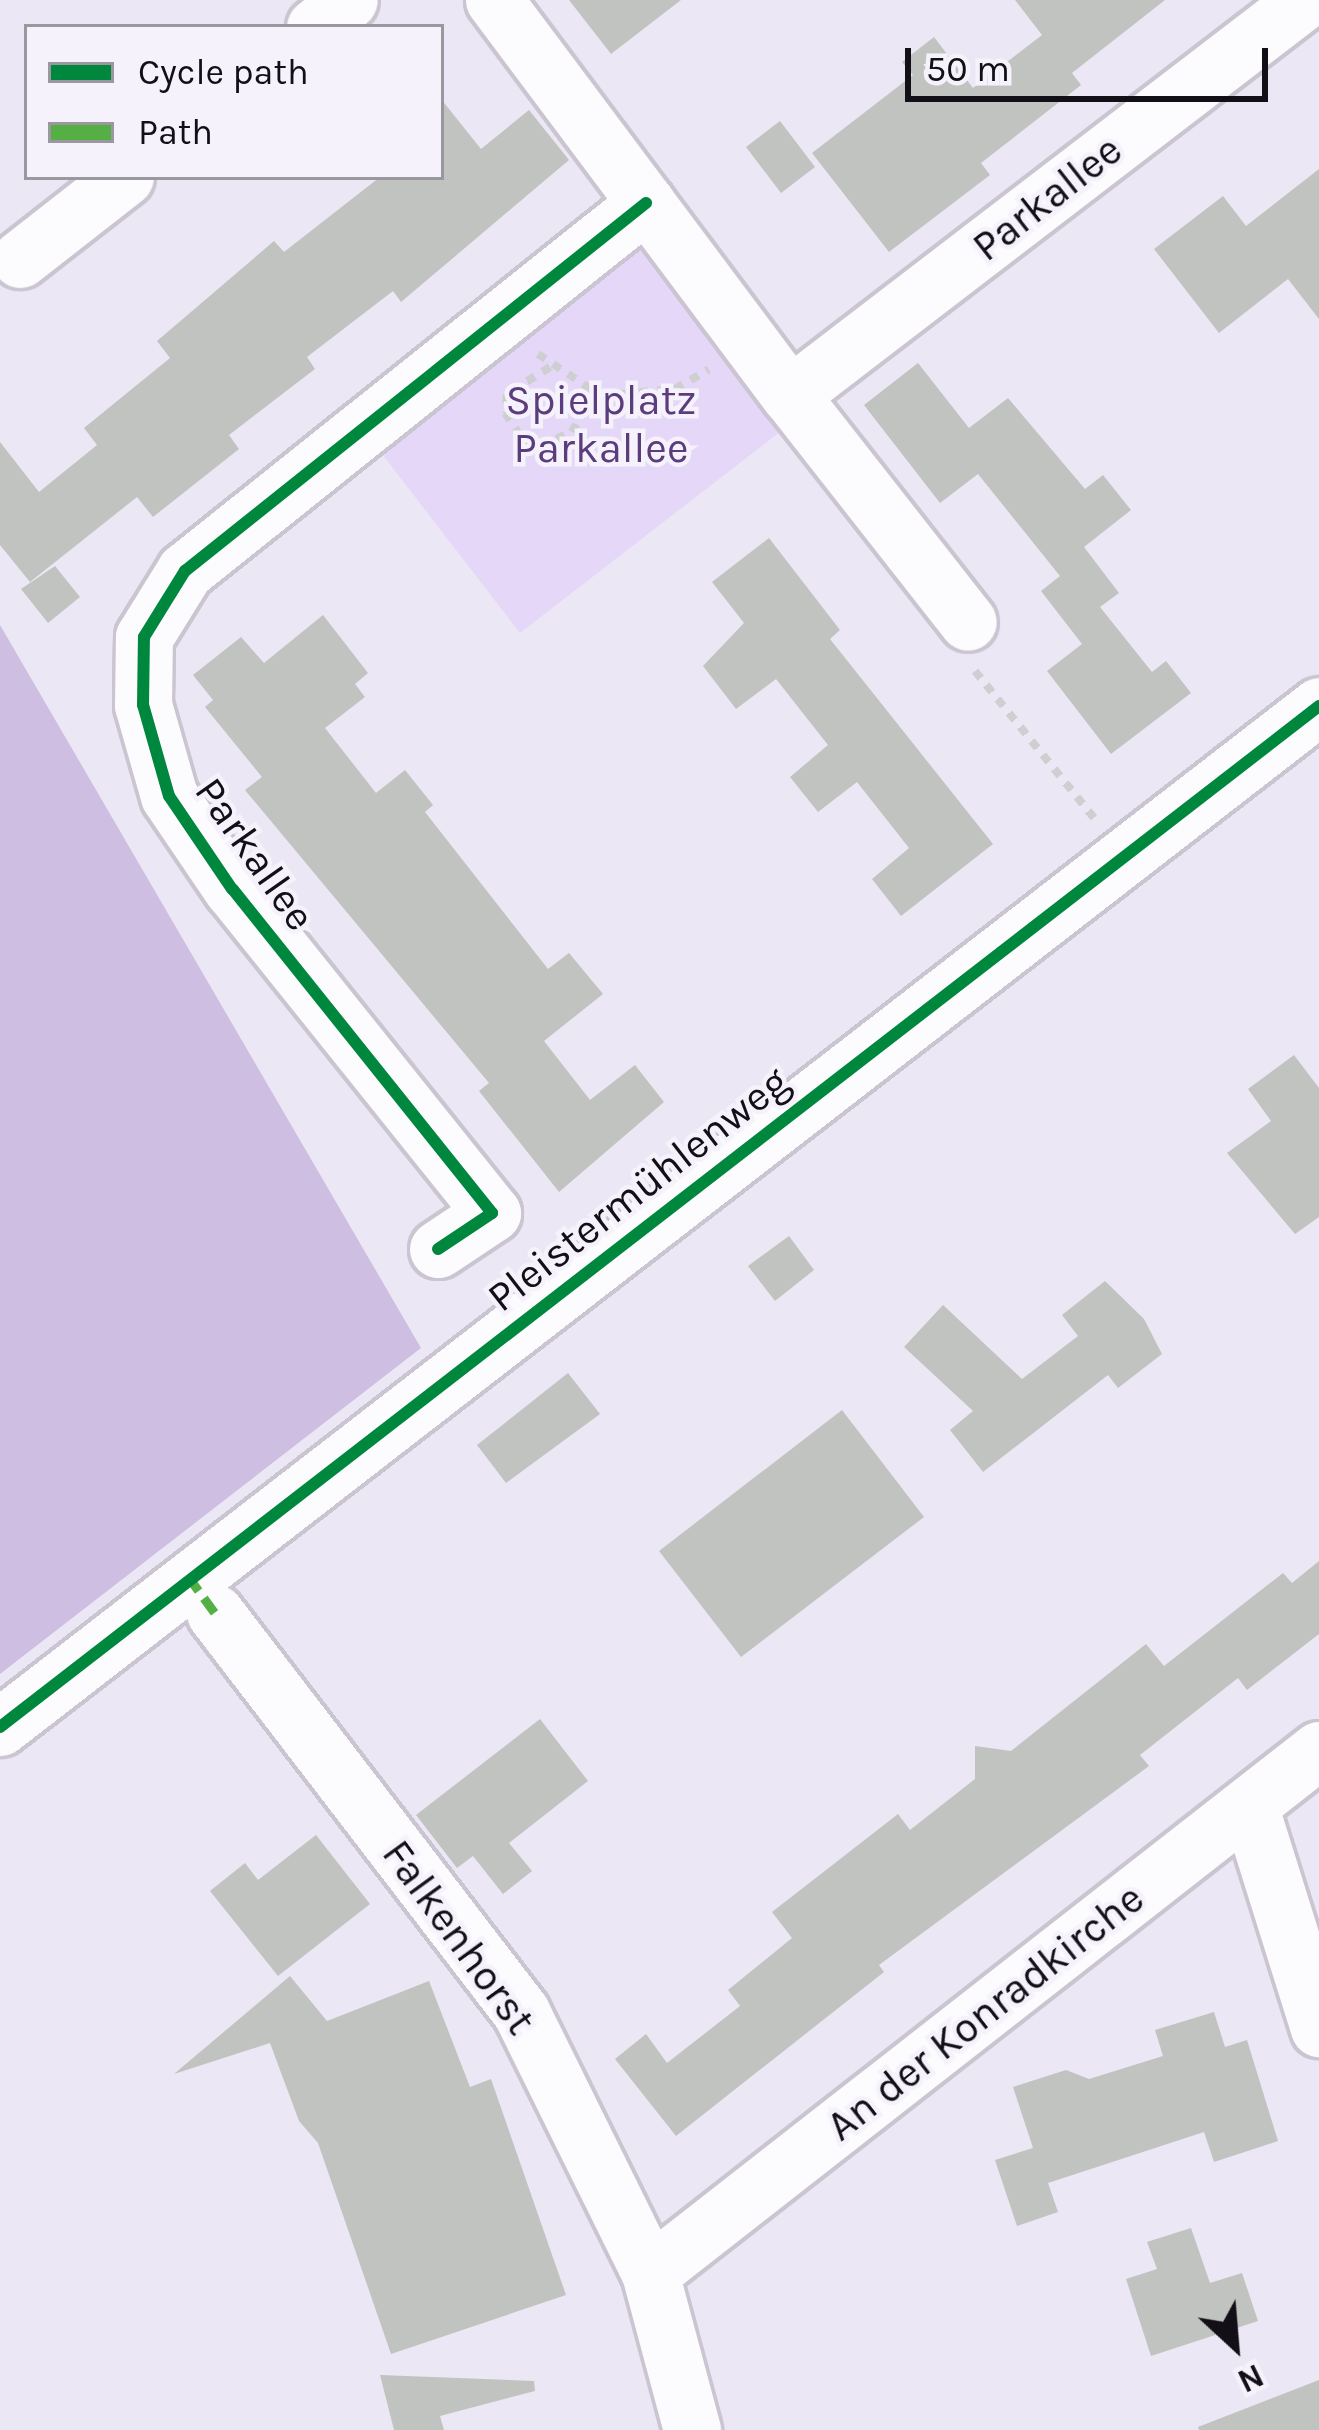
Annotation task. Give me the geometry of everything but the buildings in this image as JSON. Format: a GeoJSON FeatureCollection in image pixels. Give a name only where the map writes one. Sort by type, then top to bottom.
{"type":"FeatureCollection","features":[{"type":"Feature","properties":{"kind":"street"},"geometry":{"type":"LineString","coordinates":[[319,24],[349,0]]}},
{"type":"Feature","properties":{"kind":"street"},"geometry":{"type":"LineString","coordinates":[[494,0],[790,395],[968,622]]}},
{"type":"Feature","properties":{"kind":"street","name":"Parkallee"},"geometry":{"type":"LineString","coordinates":[[790,395],[1305,0]]}},
{"type":"Feature","properties":{"kind":"street"},"geometry":{"type":"LineString","coordinates":[[20,260],[121,180]]}},
{"type":"Feature","properties":{"kind":"street","name":"Parkallee"},"geometry":{"type":"LineString","coordinates":[[438,1249],[492,1213],[232,889],[169,796],[143,704],[144,637],[185,571],[646,202]]}},
{"type":"Feature","properties":{"kind":"street","name":"Pleistermühlenweg"},"geometry":{"type":"LineString","coordinates":[[0,1727],[1319,706]]}},
{"type":"Feature","properties":{"kind":"street","name":"Falkenhorst"},"geometry":{"type":"LineString","coordinates":[[215,1613],[521,2012],[650,2273],[692,2430]]}},
{"type":"Feature","properties":{"kind":"street","name":"An der Konradkirche"},"geometry":{"type":"LineString","coordinates":[[650,2273],[1319,1750]]}},
{"type":"Feature","properties":{"kind":"street"},"geometry":{"type":"LineString","coordinates":[[1249,1805],[1319,2029]]}},
{"type":"Feature","properties":{"kind":"path"},"geometry":{"type":"LineString","coordinates":[[506,315],[550,367],[594,391],[675,389],[749,339]]}},
{"type":"Feature","properties":{"kind":"path"},"geometry":{"type":"LineString","coordinates":[[550,367],[507,394],[522,438],[540,446],[572,432],[594,391]]}},
{"type":"Feature","properties":{"kind":"path"},"geometry":{"type":"LineString","coordinates":[[968,622],[958,649],[1125,856]]}},
{"type":"Feature","properties":{"kind":"green space","name":"Spielplatz Parkallee"},"geometry":{"type":"Polygon","coordinates":[[[643,244],[781,431],[520,633],[379,450],[643,244]]]}},
{"type":"Feature","properties":{"kind":"shaded area"},"geometry":{"type":"Polygon","coordinates":[[[0,625],[421,1348],[0,1674],[0,625]]]}},
{"type":"Feature","properties":{"kind":"marked path"},"geometry":{"type":"LineString","coordinates":[[188,1576],[215,1613]]}},
{"type":"Feature","properties":{"kind":"cycle path"},"geometry":{"type":"LineString","coordinates":[[438,1249],[492,1213],[232,889],[169,796],[143,705],[144,637],[185,571],[646,203]]}},
{"type":"Feature","properties":{"kind":"cycle path"},"geometry":{"type":"LineString","coordinates":[[0,1727],[1319,706]]}}]}
